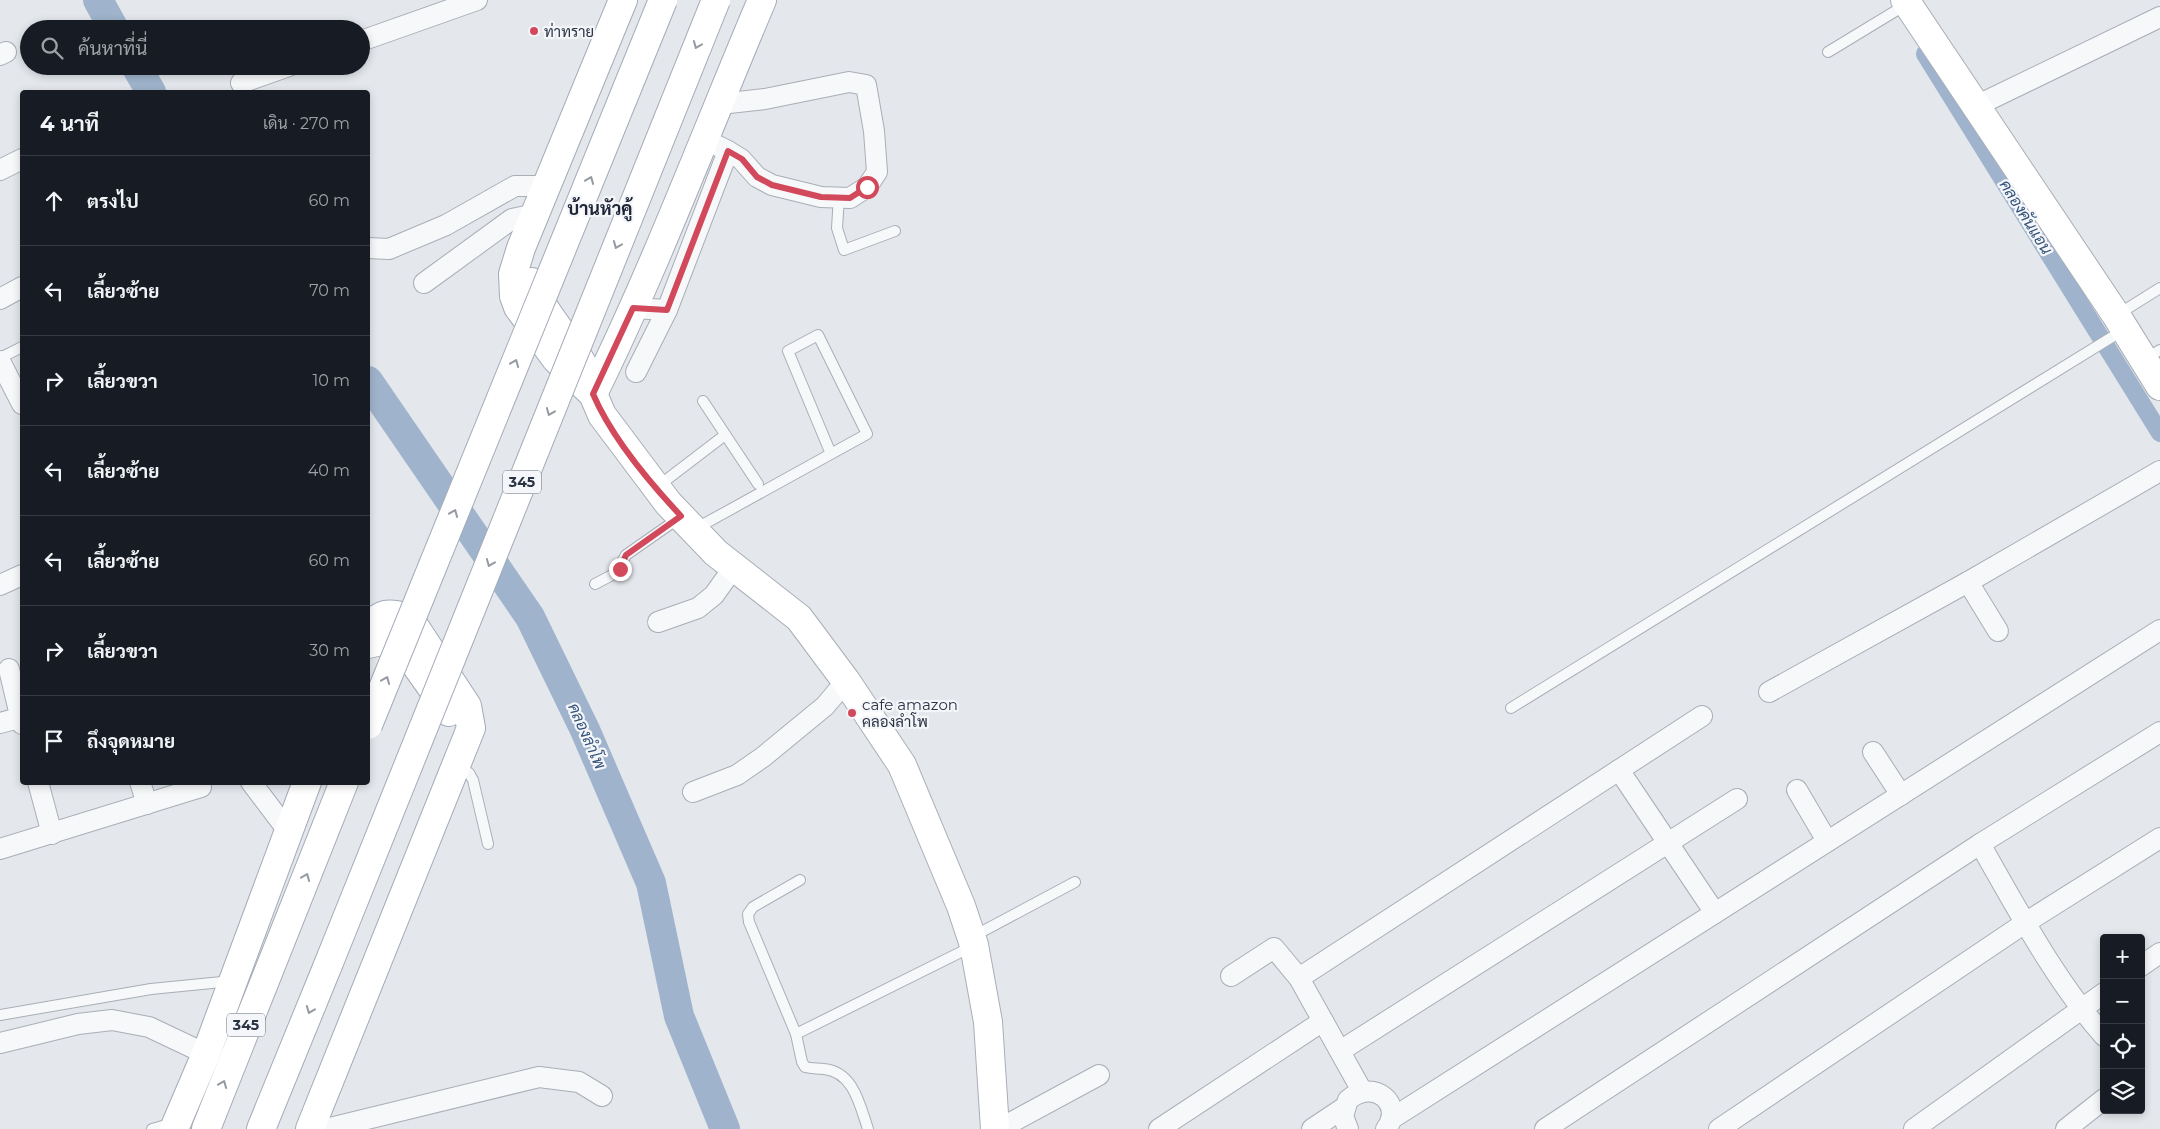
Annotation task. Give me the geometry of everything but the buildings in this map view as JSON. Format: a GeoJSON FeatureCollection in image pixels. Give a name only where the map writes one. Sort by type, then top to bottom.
{"type":"FeatureCollection","features":[{"type":"Feature","properties":{"kind":"main road"},"geometry":{"type":"LineString","coordinates":[[623,0],[531,224],[530,276],[536,295],[577,352],[602,415],[657,488],[716,552],[799,618],[846,681],[902,765],[961,906],[973,941],[988,1022],[997,1129]]}},
{"type":"Feature","properties":{"kind":"main road"},"geometry":{"type":"LineString","coordinates":[[370,720],[663,0]]}},
{"type":"Feature","properties":{"kind":"main road","name":"345"},"geometry":{"type":"LineString","coordinates":[[261,1129],[716,0]]}},
{"type":"Feature","properties":{"kind":"main road"},"geometry":{"type":"LineString","coordinates":[[593,394],[633,308],[717,145],[720,104],[762,0]]}},
{"type":"Feature","properties":{"kind":"main road"},"geometry":{"type":"LineString","coordinates":[[1904,4],[1976,106],[2122,325],[2152,354],[2160,386]]}},
{"type":"Feature","properties":{"kind":"main road"},"geometry":{"type":"LineString","coordinates":[[310,1129],[471,728],[467,706],[408,618],[392,613],[376,618],[370,626]]}},
{"type":"Feature","properties":{"kind":"main road"},"geometry":{"type":"LineString","coordinates":[[370,644],[385,640],[401,644],[461,728],[458,761]]}},
{"type":"Feature","properties":{"kind":"main road"},"geometry":{"type":"LineString","coordinates":[[168,1127],[206,1054],[306,785]]}},
{"type":"Feature","properties":{"kind":"main road","name":"345"},"geometry":{"type":"LineString","coordinates":[[206,1129],[343,785]]}},
{"type":"Feature","properties":{"kind":"street"},"geometry":{"type":"LineString","coordinates":[[370,38],[477,0]]}},
{"type":"Feature","properties":{"kind":"street"},"geometry":{"type":"LineString","coordinates":[[1976,106],[2160,17]]}},
{"type":"Feature","properties":{"kind":"street"},"geometry":{"type":"LineString","coordinates":[[241,88],[269,75]]}},
{"type":"Feature","properties":{"kind":"street"},"geometry":{"type":"LineString","coordinates":[[636,372],[667,310],[717,145],[742,159],[757,177],[772,185],[821,197],[850,198],[867,187],[877,172],[874,132],[866,85],[859,82],[849,82],[765,99],[720,104]]}},
{"type":"Feature","properties":{"kind":"street"},"geometry":{"type":"LineString","coordinates":[[0,170],[20,160]]}},
{"type":"Feature","properties":{"kind":"street"},"geometry":{"type":"LineString","coordinates":[[370,248],[389,249],[446,225],[515,186],[547,186]]}},
{"type":"Feature","properties":{"kind":"street"},"geometry":{"type":"LineString","coordinates":[[424,283],[512,219],[531,224]]}},
{"type":"Feature","properties":{"kind":"street"},"geometry":{"type":"LineString","coordinates":[[0,299],[20,289]]}},
{"type":"Feature","properties":{"kind":"street"},"geometry":{"type":"LineString","coordinates":[[633,308],[667,310]]}},
{"type":"Feature","properties":{"kind":"street"},"geometry":{"type":"LineString","coordinates":[[0,360],[20,400]]}},
{"type":"Feature","properties":{"kind":"street"},"geometry":{"type":"LineString","coordinates":[[1769,692],[1968,582],[2160,471]]}},
{"type":"Feature","properties":{"kind":"street"},"geometry":{"type":"LineString","coordinates":[[658,622],[698,608],[714,595],[734,567]]}},
{"type":"Feature","properties":{"kind":"street"},"geometry":{"type":"LineString","coordinates":[[0,585],[20,577]]}},
{"type":"Feature","properties":{"kind":"street"},"geometry":{"type":"LineString","coordinates":[[1968,582],[1998,631]]}},
{"type":"Feature","properties":{"kind":"street"},"geometry":{"type":"LineString","coordinates":[[1389,1124],[1714,913],[2160,630]]}},
{"type":"Feature","properties":{"kind":"street"},"geometry":{"type":"LineString","coordinates":[[9,669],[20,712]]}},
{"type":"Feature","properties":{"kind":"street"},"geometry":{"type":"LineString","coordinates":[[693,792],[737,775],[762,757],[825,706],[846,681]]}},
{"type":"Feature","properties":{"kind":"street"},"geometry":{"type":"LineString","coordinates":[[1299,978],[1702,716]]}},
{"type":"Feature","properties":{"kind":"street"},"geometry":{"type":"LineString","coordinates":[[0,723],[20,720]]}},
{"type":"Feature","properties":{"kind":"street"},"geometry":{"type":"LineString","coordinates":[[1545,1129],[1980,844],[2160,732]]}},
{"type":"Feature","properties":{"kind":"street"},"geometry":{"type":"LineString","coordinates":[[1873,752],[1901,795]]}},
{"type":"Feature","properties":{"kind":"street"},"geometry":{"type":"LineString","coordinates":[[1619,770],[1714,913]]}},
{"type":"Feature","properties":{"kind":"street"},"geometry":{"type":"LineString","coordinates":[[39,785],[52,834]]}},
{"type":"Feature","properties":{"kind":"street"},"geometry":{"type":"LineString","coordinates":[[141,785],[147,804]]}},
{"type":"Feature","properties":{"kind":"street"},"geometry":{"type":"LineString","coordinates":[[253,785],[288,830]]}},
{"type":"Feature","properties":{"kind":"street"},"geometry":{"type":"LineString","coordinates":[[0,849],[201,787]]}},
{"type":"Feature","properties":{"kind":"street"},"geometry":{"type":"LineString","coordinates":[[1796,790],[1828,841]]}},
{"type":"Feature","properties":{"kind":"street"},"geometry":{"type":"LineString","coordinates":[[1340,1051],[1737,799]]}},
{"type":"Feature","properties":{"kind":"street"},"geometry":{"type":"LineString","coordinates":[[1719,1129],[2025,922],[2160,838]]}},
{"type":"Feature","properties":{"kind":"street"},"geometry":{"type":"LineString","coordinates":[[1980,844],[2025,922],[2080,1009],[2100,1032]]}},
{"type":"Feature","properties":{"kind":"street"},"geometry":{"type":"LineString","coordinates":[[1231,976],[1274,948],[1299,978],[1362,1091]]}},
{"type":"Feature","properties":{"kind":"street"},"geometry":{"type":"LineString","coordinates":[[2145,963],[2160,953]]}},
{"type":"Feature","properties":{"kind":"street"},"geometry":{"type":"LineString","coordinates":[[1914,1129],[2100,996]]}},
{"type":"Feature","properties":{"kind":"street"},"geometry":{"type":"LineString","coordinates":[[0,1042],[78,1024],[112,1020],[148,1026],[206,1054]]}},
{"type":"Feature","properties":{"kind":"street"},"geometry":{"type":"LineString","coordinates":[[1159,1129],[1323,1021]]}},
{"type":"Feature","properties":{"kind":"street"},"geometry":{"type":"LineString","coordinates":[[997,1129],[1099,1075]]}},
{"type":"Feature","properties":{"kind":"street"},"geometry":{"type":"LineString","coordinates":[[326,1129],[539,1077],[579,1082],[602,1096]]}},
{"type":"Feature","properties":{"kind":"street"},"geometry":{"type":"LineString","coordinates":[[1348,1129],[1343,1116],[1345,1107],[1348,1100],[1362,1091],[1371,1090],[1385,1098],[1389,1104],[1389,1124]]}},
{"type":"Feature","properties":{"kind":"street"},"geometry":{"type":"LineString","coordinates":[[2066,1129],[2100,1102]]}},
{"type":"Feature","properties":{"kind":"street"},"geometry":{"type":"LineString","coordinates":[[1312,1129],[1345,1107]]}},
{"type":"Feature","properties":{"kind":"lane"},"geometry":{"type":"LineString","coordinates":[[1828,52],[1904,4]]}},
{"type":"Feature","properties":{"kind":"lane"},"geometry":{"type":"LineString","coordinates":[[839,197],[837,228],[844,250],[895,231]]}},
{"type":"Feature","properties":{"kind":"lane"},"geometry":{"type":"LineString","coordinates":[[1511,708],[2073,361],[2122,325],[2160,288]]}},
{"type":"Feature","properties":{"kind":"lane"},"geometry":{"type":"LineString","coordinates":[[596,584],[616,573],[626,555],[831,454],[867,434],[818,335],[788,351],[831,454]]}},
{"type":"Feature","properties":{"kind":"lane"},"geometry":{"type":"LineString","coordinates":[[0,360],[20,348]]}},
{"type":"Feature","properties":{"kind":"lane"},"geometry":{"type":"LineString","coordinates":[[703,400],[758,484]]}},
{"type":"Feature","properties":{"kind":"lane"},"geometry":{"type":"LineString","coordinates":[[657,488],[724,434]]}},
{"type":"Feature","properties":{"kind":"lane"},"geometry":{"type":"LineString","coordinates":[[458,761],[473,780],[488,844]]}},
{"type":"Feature","properties":{"kind":"lane"},"geometry":{"type":"LineString","coordinates":[[800,880],[753,907],[748,914],[749,922],[796,1034],[802,1062],[805,1067],[812,1069],[825,1068],[836,1072],[851,1082],[868,1129]]}},
{"type":"Feature","properties":{"kind":"lane"},"geometry":{"type":"LineString","coordinates":[[796,1034],[973,941],[1075,882]]}},
{"type":"Feature","properties":{"kind":"lane"},"geometry":{"type":"LineString","coordinates":[[0,1015],[151,989],[233,981]]}},
{"type":"Feature","properties":{"kind":"waterway","name":"คลองลำโพ"},"geometry":{"type":"LineString","coordinates":[[98,0],[109,20]]}},
{"type":"Feature","properties":{"kind":"waterway","name":"คลองคันแอน"},"geometry":{"type":"LineString","coordinates":[[1925,54],[2160,433]]}},
{"type":"Feature","properties":{"kind":"waterway","name":"คลองลำโพ"},"geometry":{"type":"LineString","coordinates":[[141,75],[150,90]]}},
{"type":"Feature","properties":{"kind":"waterway","name":"คลองลำโพ"},"geometry":{"type":"LineString","coordinates":[[370,384],[530,617],[585,730],[651,883],[679,1016],[725,1129]]}},
{"type":"Feature","properties":{"kind":"place","name":"ท่าทราย"},"geometry":{"type":"Point","coordinates":[534,31]}},
{"type":"Feature","properties":{"kind":"place","name":"cafe amazon คลองลำโพ"},"geometry":{"type":"Point","coordinates":[852,713]}},
{"type":"Feature","properties":{"kind":"district","name":"บ้านหัวคู้"},"geometry":{"type":"Point","coordinates":[600,209]}},
{"type":"Feature","properties":{"kind":"route"},"geometry":{"type":"LineString","coordinates":[[620,569],[621,562],[626,555],[681,516],[668,503],[602,415],[593,394],[633,308],[667,310],[728,151],[742,159],[757,177],[772,185],[821,197],[850,198],[867,187]]}}]}
